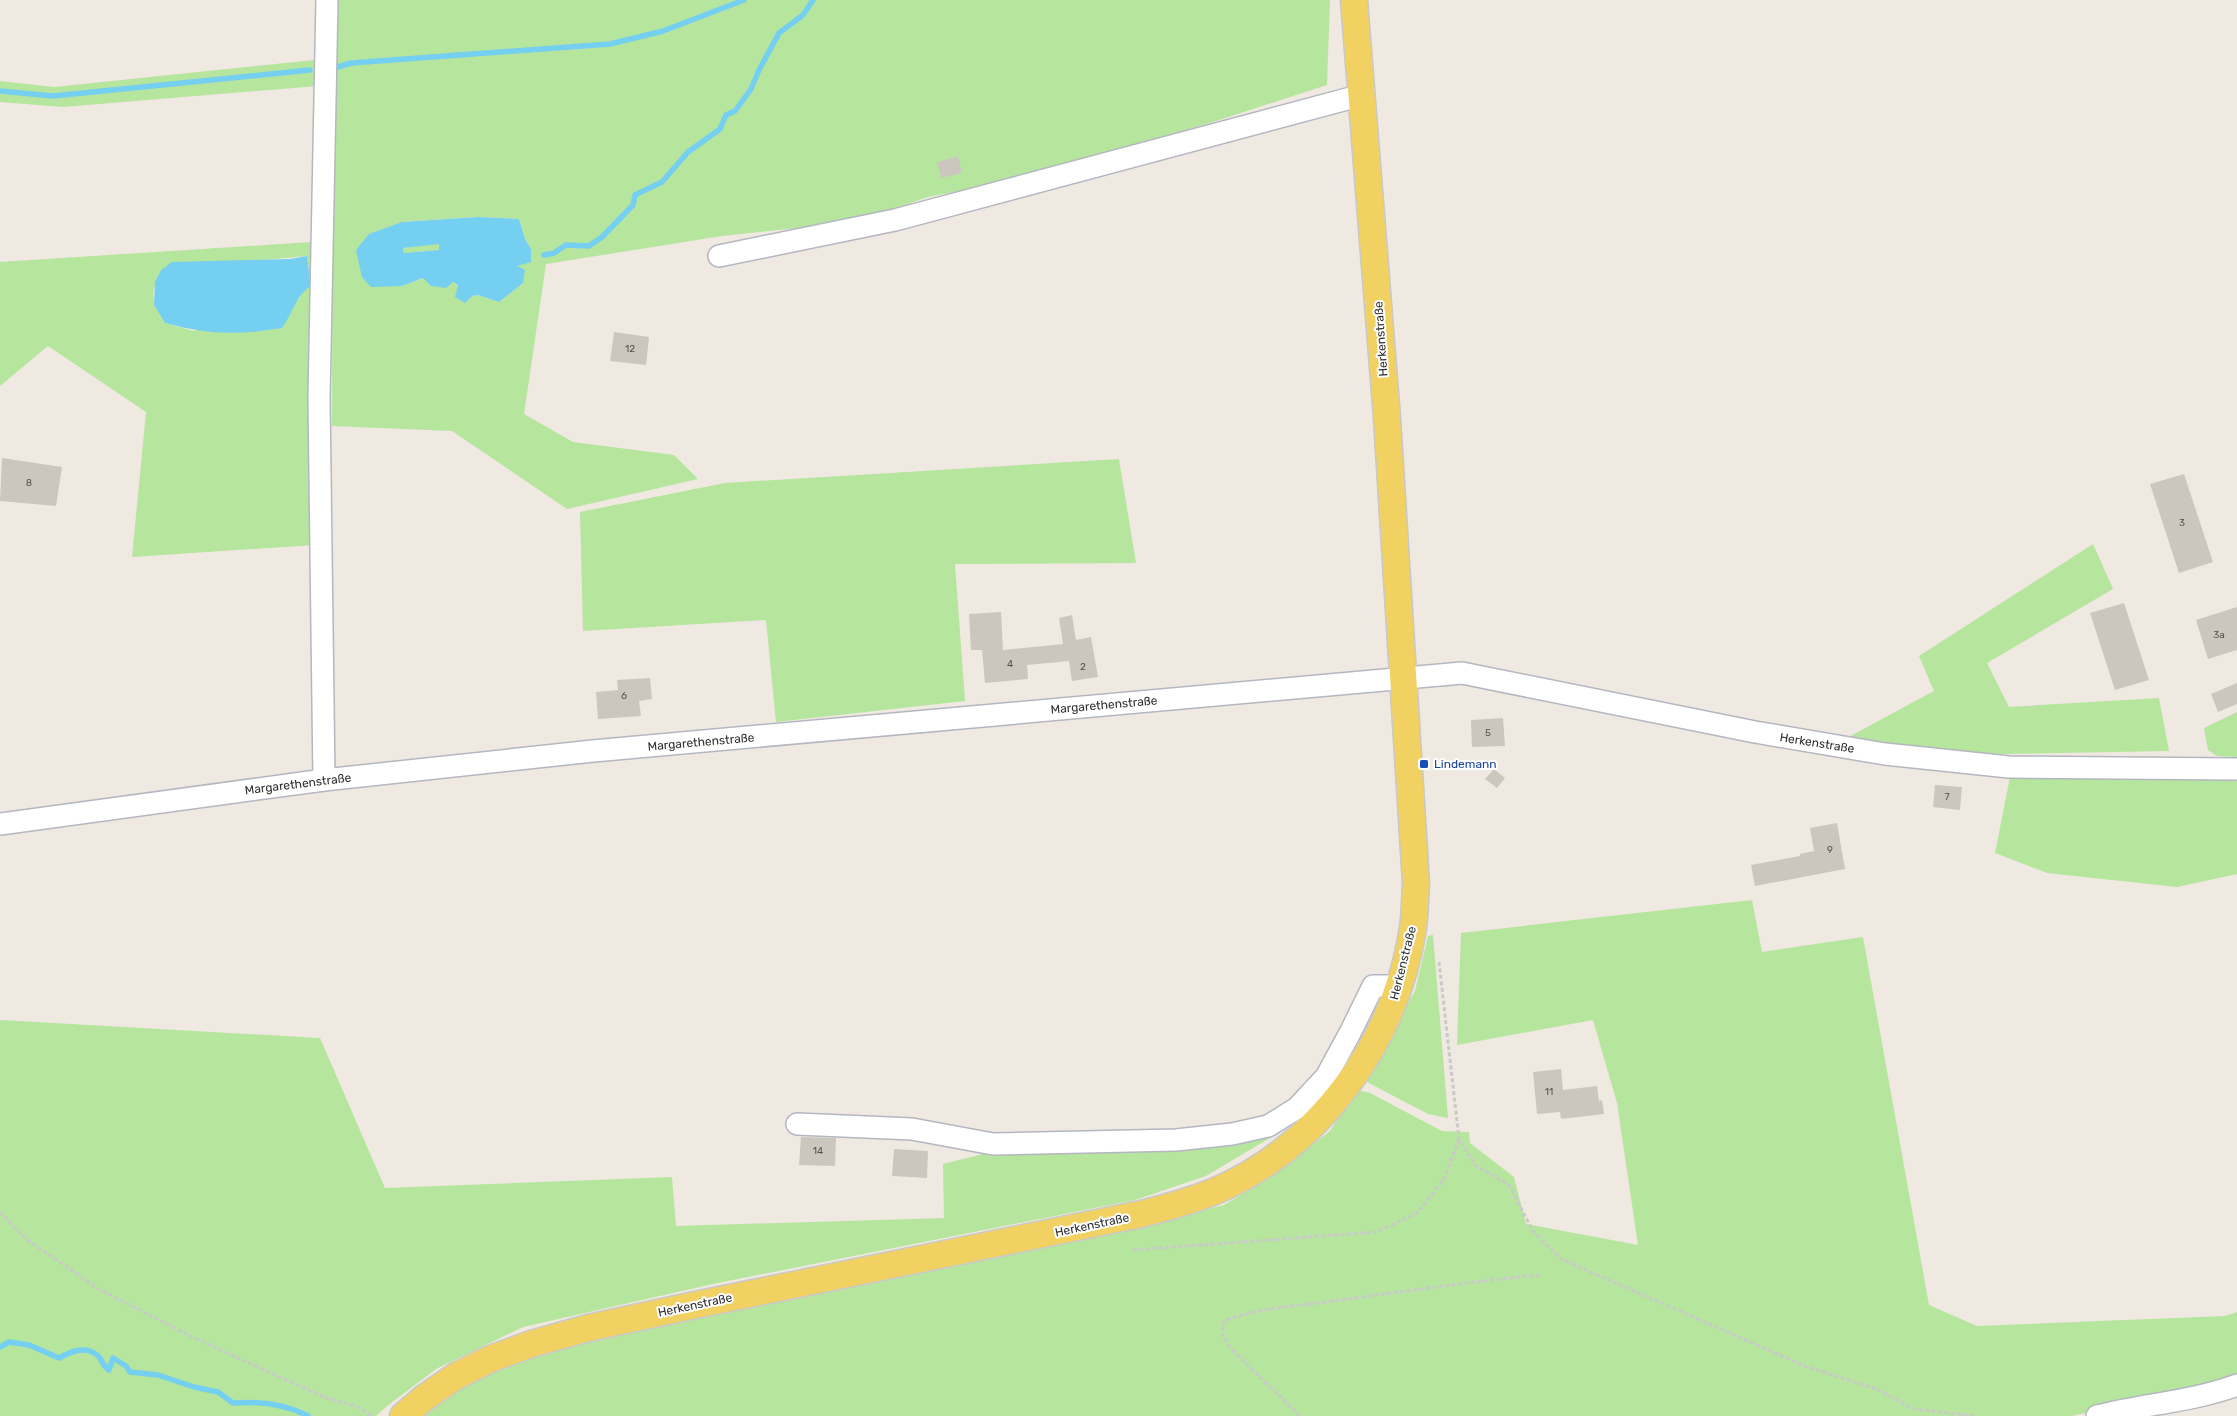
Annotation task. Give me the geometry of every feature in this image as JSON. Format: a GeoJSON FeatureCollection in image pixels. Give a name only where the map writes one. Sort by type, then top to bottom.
{"type":"FeatureCollection","features":[{"type":"Feature","properties":{"kind":"main road","name":"Herkenstraße"},"geometry":{"type":"LineString","coordinates":[[403,1416],[424,1398],[456,1376],[490,1359],[531,1344],[588,1328],[1141,1214],[1178,1204],[1214,1191],[1252,1172],[1283,1150],[1315,1122],[1344,1090],[1372,1049],[1387,1019],[1399,986],[1413,928],[1416,883],[1387,418],[1354,0]]}},
{"type":"Feature","properties":{"kind":"street"},"geometry":{"type":"LineString","coordinates":[[324,780],[319,398],[328,0]]}},
{"type":"Feature","properties":{"kind":"street"},"geometry":{"type":"LineString","coordinates":[[719,256],[895,220],[1362,95]]}},
{"type":"Feature","properties":{"kind":"street","name":"Herkenstraße"},"geometry":{"type":"LineString","coordinates":[[1403,678],[1462,673],[1755,732],[1885,754],[2009,767],[2237,769]]}},
{"type":"Feature","properties":{"kind":"street","name":"Margarethenstraße"},"geometry":{"type":"LineString","coordinates":[[0,824],[324,780],[593,751],[1403,678]]}},
{"type":"Feature","properties":{"kind":"street"},"geometry":{"type":"LineString","coordinates":[[797,1124],[912,1129],[993,1144],[1176,1140],[1232,1134],[1268,1126],[1297,1108],[1326,1077],[1373,986],[1399,986]]}},
{"type":"Feature","properties":{"kind":"street"},"geometry":{"type":"LineString","coordinates":[[2097,1416],[2194,1399],[2237,1386]]}},
{"type":"Feature","properties":{"kind":"path"},"geometry":{"type":"LineString","coordinates":[[1439,962],[1459,1139],[1475,1165],[1509,1185],[1533,1231],[1561,1259],[1805,1366],[1876,1389],[1914,1409],[1974,1416]]}},
{"type":"Feature","properties":{"kind":"path"},"geometry":{"type":"LineString","coordinates":[[1133,1250],[1376,1232],[1417,1213],[1444,1179],[1459,1139]]}},
{"type":"Feature","properties":{"kind":"path"},"geometry":{"type":"LineString","coordinates":[[0,1212],[26,1239],[99,1290],[188,1335],[324,1397],[358,1407],[371,1416]]}},
{"type":"Feature","properties":{"kind":"path"},"geometry":{"type":"LineString","coordinates":[[1300,1416],[1232,1348],[1222,1334],[1224,1321],[1239,1315],[1283,1308],[1541,1275]]}},
{"type":"Feature","properties":{"kind":"green space"},"geometry":{"type":"Polygon","coordinates":[[[333,0],[1330,0],[1327,85],[1210,123],[992,185],[928,197],[855,222],[722,236],[546,264],[524,414],[573,442],[674,455],[698,479],[567,509],[452,431],[332,426],[333,0]],[[478,217],[402,222],[402,286],[424,278],[431,286],[453,282],[472,296],[478,295],[499,302],[523,283],[517,266],[531,249],[525,239],[519,219],[478,217]]]}},
{"type":"Feature","properties":{"kind":"green space"},"geometry":{"type":"Polygon","coordinates":[[[314,60],[318,86],[63,107],[0,102],[0,81],[54,87],[314,60]]]}},
{"type":"Feature","properties":{"kind":"green space"},"geometry":{"type":"Polygon","coordinates":[[[312,242],[315,545],[132,557],[146,412],[48,346],[0,386],[0,262],[312,242]],[[307,256],[161,270],[155,285],[154,298],[157,309],[165,323],[194,331],[299,299],[303,291],[311,286],[307,256]]]}},
{"type":"Feature","properties":{"kind":"green space"},"geometry":{"type":"Polygon","coordinates":[[[439,243],[440,250],[404,253],[403,248],[439,243]]]}},
{"type":"Feature","properties":{"kind":"green space"},"geometry":{"type":"Polygon","coordinates":[[[1119,459],[1136,563],[955,564],[965,701],[776,722],[766,620],[583,631],[580,512],[725,483],[1119,459]]]}},
{"type":"Feature","properties":{"kind":"green space"},"geometry":{"type":"Polygon","coordinates":[[[2093,544],[2113,589],[1987,663],[2009,707],[2159,698],[2169,751],[2004,754],[1931,751],[1843,740],[1934,691],[1919,656],[2093,544]]]}},
{"type":"Feature","properties":{"kind":"green space"},"geometry":{"type":"Polygon","coordinates":[[[2237,712],[2237,757],[2217,756],[2208,750],[2204,728],[2237,712]]]}},
{"type":"Feature","properties":{"kind":"green space"},"geometry":{"type":"Polygon","coordinates":[[[2237,774],[2237,874],[2177,887],[2047,873],[1995,853],[2010,777],[2237,774]]]}},
{"type":"Feature","properties":{"kind":"green space"},"geometry":{"type":"Polygon","coordinates":[[[1752,900],[1762,952],[1863,937],[1929,1305],[1977,1326],[2225,1316],[2237,1312],[2237,1376],[2231,1380],[2072,1416],[419,1416],[452,1389],[509,1359],[603,1333],[1145,1225],[1224,1205],[1272,1176],[1330,1131],[1353,1095],[1362,1091],[1370,1093],[1442,1131],[1469,1132],[1470,1143],[1514,1177],[1526,1224],[1638,1245],[1617,1103],[1593,1020],[1457,1045],[1461,933],[1752,900]]]}},
{"type":"Feature","properties":{"kind":"green space"},"geometry":{"type":"Polygon","coordinates":[[[1433,935],[1448,1118],[1428,1114],[1367,1082],[1366,1073],[1415,991],[1428,936],[1433,935]]]}},
{"type":"Feature","properties":{"kind":"green space"},"geometry":{"type":"Polygon","coordinates":[[[0,1020],[320,1038],[385,1188],[672,1177],[676,1226],[944,1218],[943,1164],[991,1152],[1227,1144],[1275,1135],[1206,1176],[1135,1200],[713,1284],[523,1327],[436,1369],[376,1416],[0,1416],[0,1020]]]}},
{"type":"Feature","properties":{"kind":"water"},"geometry":{"type":"Polygon","coordinates":[[[478,217],[519,219],[525,239],[531,249],[531,262],[517,266],[525,270],[523,283],[499,302],[478,295],[472,296],[465,303],[455,297],[458,285],[453,282],[446,288],[431,286],[423,278],[402,286],[371,287],[362,277],[356,250],[369,234],[402,222],[478,217]],[[439,244],[403,248],[404,253],[439,250],[439,244]]]}},
{"type":"Feature","properties":{"kind":"water"},"geometry":{"type":"Polygon","coordinates":[[[307,256],[311,286],[298,300],[282,328],[237,333],[196,330],[165,323],[154,305],[155,282],[161,270],[172,262],[290,259],[307,256]]]}},
{"type":"Feature","properties":{"kind":"building"},"geometry":{"type":"Polygon","coordinates":[[[958,156],[962,173],[941,178],[937,162],[958,156]]]}},
{"type":"Feature","properties":{"kind":"building"},"geometry":{"type":"Polygon","coordinates":[[[614,332],[649,337],[646,365],[610,361],[614,332]]]}},
{"type":"Feature","properties":{"kind":"building"},"geometry":{"type":"Polygon","coordinates":[[[2,458],[62,467],[56,506],[0,501],[2,458]]]}},
{"type":"Feature","properties":{"kind":"building"},"geometry":{"type":"Polygon","coordinates":[[[2184,474],[2213,562],[2179,573],[2150,484],[2184,474]]]}},
{"type":"Feature","properties":{"kind":"building"},"geometry":{"type":"Polygon","coordinates":[[[2124,603],[2149,680],[2115,690],[2090,613],[2124,603]]]}},
{"type":"Feature","properties":{"kind":"building"},"geometry":{"type":"Polygon","coordinates":[[[2237,607],[2237,650],[2208,659],[2196,620],[2237,607]]]}},
{"type":"Feature","properties":{"kind":"building"},"geometry":{"type":"Polygon","coordinates":[[[1001,612],[1003,650],[1063,644],[1059,618],[1072,615],[1076,640],[1091,637],[1098,677],[1072,681],[1069,661],[1027,665],[1028,679],[985,683],[982,650],[971,650],[969,614],[1001,612]]]}},
{"type":"Feature","properties":{"kind":"building"},"geometry":{"type":"Polygon","coordinates":[[[650,678],[652,699],[639,701],[641,716],[598,719],[596,692],[618,690],[617,680],[650,678]]]}},
{"type":"Feature","properties":{"kind":"building"},"geometry":{"type":"Polygon","coordinates":[[[2237,683],[2237,704],[2218,712],[2211,694],[2237,683]]]}},
{"type":"Feature","properties":{"kind":"building"},"geometry":{"type":"Polygon","coordinates":[[[1503,718],[1505,746],[1472,747],[1471,720],[1503,718]]]}},
{"type":"Feature","properties":{"kind":"building"},"geometry":{"type":"Polygon","coordinates":[[[1494,769],[1505,778],[1497,788],[1485,779],[1494,769]]]}},
{"type":"Feature","properties":{"kind":"building"},"geometry":{"type":"Polygon","coordinates":[[[1935,785],[1962,787],[1960,810],[1933,807],[1935,785]]]}},
{"type":"Feature","properties":{"kind":"building"},"geometry":{"type":"Polygon","coordinates":[[[1837,823],[1845,869],[1755,886],[1751,865],[1800,856],[1800,854],[1814,851],[1810,828],[1837,823]]]}},
{"type":"Feature","properties":{"kind":"building"},"geometry":{"type":"Polygon","coordinates":[[[1561,1069],[1563,1090],[1597,1086],[1599,1101],[1602,1100],[1604,1114],[1561,1119],[1560,1112],[1537,1114],[1533,1072],[1561,1069]]]}},
{"type":"Feature","properties":{"kind":"building"},"geometry":{"type":"Polygon","coordinates":[[[801,1137],[836,1138],[835,1166],[799,1165],[801,1137]]]}},
{"type":"Feature","properties":{"kind":"building"},"geometry":{"type":"Polygon","coordinates":[[[894,1149],[928,1151],[927,1178],[892,1176],[894,1149]]]}},
{"type":"Feature","properties":{"kind":"waterway"},"geometry":{"type":"LineString","coordinates":[[338,67],[351,63],[610,44],[663,31],[744,0]]}},
{"type":"Feature","properties":{"kind":"waterway"},"geometry":{"type":"LineString","coordinates":[[544,255],[554,253],[566,245],[589,246],[602,237],[633,205],[635,195],[662,182],[688,152],[720,129],[726,115],[735,111],[751,89],[779,33],[803,15],[813,0]]}},
{"type":"Feature","properties":{"kind":"waterway"},"geometry":{"type":"LineString","coordinates":[[0,91],[53,96],[310,70]]}},
{"type":"Feature","properties":{"kind":"waterway"},"geometry":{"type":"LineString","coordinates":[[0,1347],[9,1342],[29,1345],[59,1358],[73,1352],[88,1350],[99,1357],[109,1370],[113,1358],[126,1366],[130,1372],[158,1375],[194,1387],[218,1392],[233,1403],[272,1404],[308,1416]]}},
{"type":"Feature","properties":{"kind":"place","name":"Lindemann"},"geometry":{"type":"Point","coordinates":[1424,764]}}]}
